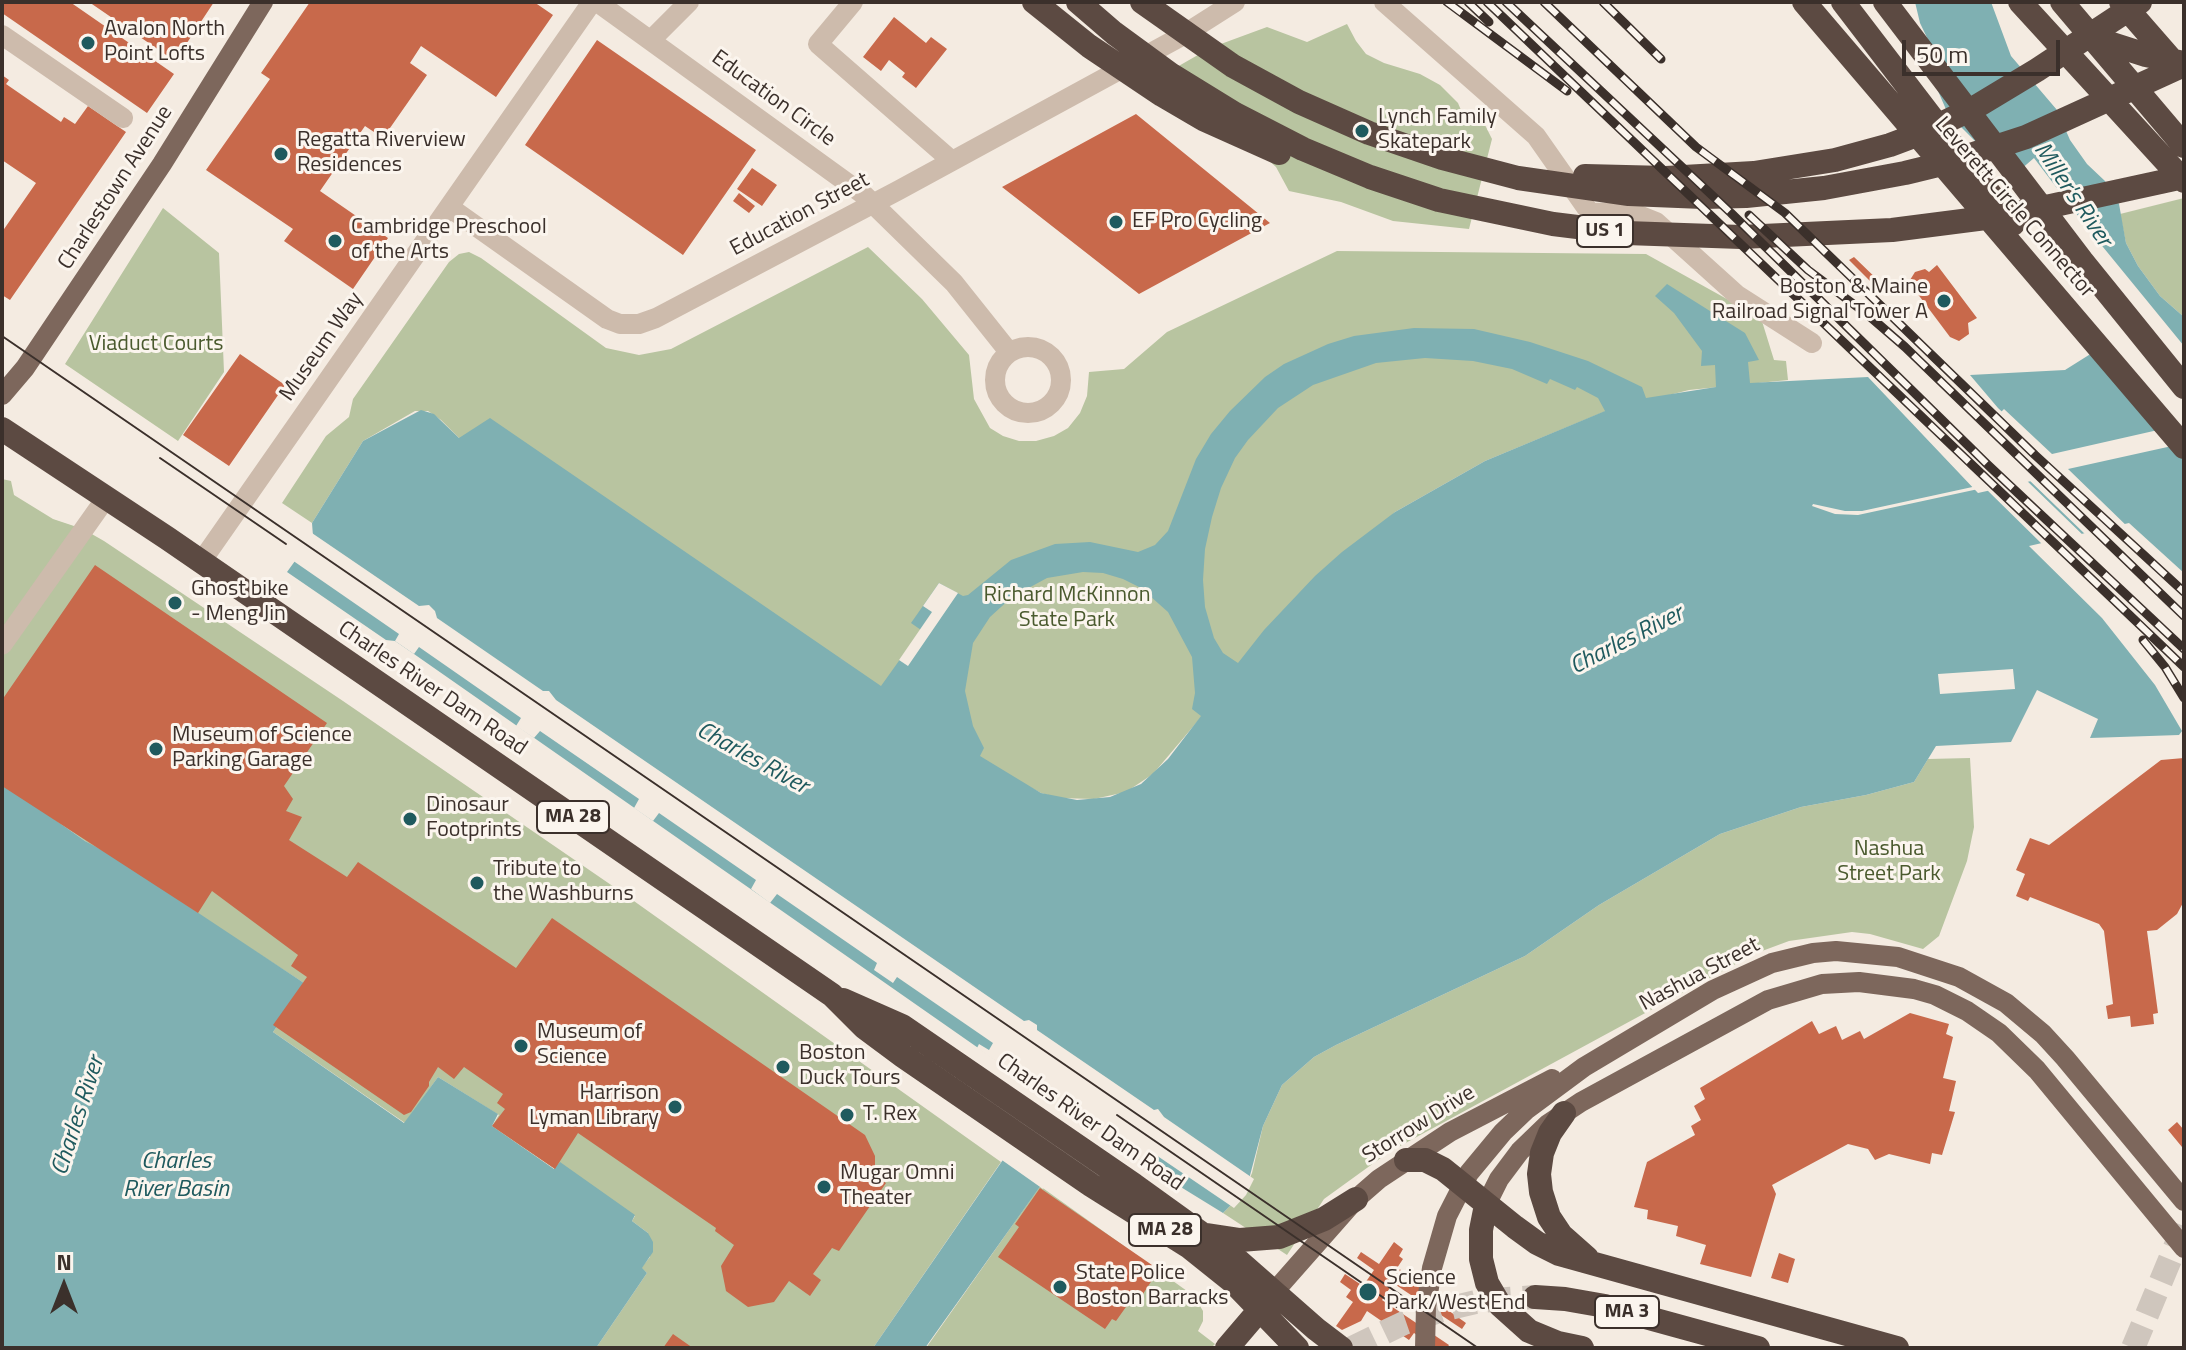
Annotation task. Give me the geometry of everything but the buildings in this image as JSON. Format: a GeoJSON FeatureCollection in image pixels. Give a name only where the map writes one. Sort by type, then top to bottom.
{"type":"FeatureCollection","features":[{"type":"Feature","properties":{"kind":"highway"},"geometry":{"type":"LineString","coordinates":[[1034,2],[1126,73],[1203,119],[1244,139],[1373,186],[1479,210]]}},
{"type":"Feature","properties":{"kind":"highway","name":"US 1"},"geometry":{"type":"LineString","coordinates":[[1078,2],[1160,67],[1235,114],[1337,164],[1407,190],[1479,210],[1553,224],[1626,233],[1816,236],[2009,215],[2184,179]]}},
{"type":"Feature","properties":{"kind":"highway","name":"US 1"},"geometry":{"type":"LineString","coordinates":[[1143,2],[1233,66],[1337,120],[1442,158],[1518,178],[1629,194],[1703,197],[1788,192],[1859,183],[1946,163],[2026,137],[2184,64]]}},
{"type":"Feature","properties":{"kind":"highway","name":"Leverett Circle Connector"},"geometry":{"type":"LineString","coordinates":[[1804,2],[2184,447]]}},
{"type":"Feature","properties":{"kind":"highway"},"geometry":{"type":"LineString","coordinates":[[1843,2],[2065,293],[2094,341]]}},
{"type":"Feature","properties":{"kind":"highway","name":"Leverett Circle Connector"},"geometry":{"type":"LineString","coordinates":[[1885,2],[2082,261],[2184,387]]}},
{"type":"Feature","properties":{"kind":"highway"},"geometry":{"type":"LineString","coordinates":[[2020,2],[2184,179]]}},
{"type":"Feature","properties":{"kind":"highway"},"geometry":{"type":"LineString","coordinates":[[2033,2],[2085,35],[2184,64]]}},
{"type":"Feature","properties":{"kind":"highway"},"geometry":{"type":"LineString","coordinates":[[2062,2],[2184,146]]}},
{"type":"Feature","properties":{"kind":"highway"},"geometry":{"type":"LineString","coordinates":[[2121,2],[2184,74]]}},
{"type":"Feature","properties":{"kind":"highway"},"geometry":{"type":"LineString","coordinates":[[1518,178],[1737,175],[1822,163],[1876,149],[1922,133],[1974,108],[2140,2]]}},
{"type":"Feature","properties":{"kind":"highway","name":"Charles River Dam Road"},"geometry":{"type":"LineString","coordinates":[[2,429],[832,995],[902,1026],[999,1107],[1093,1171],[1233,1282],[1341,1348]]}},
{"type":"Feature","properties":{"kind":"highway"},"geometry":{"type":"LineString","coordinates":[[1564,1113],[1550,1133],[1542,1153],[1539,1174],[1544,1204],[1554,1226],[1569,1244],[1586,1257],[1615,1270]]}},
{"type":"Feature","properties":{"kind":"highway"},"geometry":{"type":"LineString","coordinates":[[1406,1160],[1425,1160],[1443,1169],[1486,1205],[1548,1248],[1579,1261],[1795,1317],[1897,1348]]}},
{"type":"Feature","properties":{"kind":"highway","name":"Charles River Dam Road"},"geometry":{"type":"LineString","coordinates":[[1093,1171],[1204,1235],[1267,1301]]}},
{"type":"Feature","properties":{"kind":"highway"},"geometry":{"type":"LineString","coordinates":[[1204,1235],[1240,1240],[1286,1236],[1324,1219],[1356,1199]]}},
{"type":"Feature","properties":{"kind":"highway"},"geometry":{"type":"LineString","coordinates":[[1486,1205],[1480,1245],[1484,1271],[1493,1294],[1508,1315],[1529,1331],[1558,1343],[1582,1348]]}},
{"type":"Feature","properties":{"kind":"highway","name":"MA 3"},"geometry":{"type":"LineString","coordinates":[[1535,1297],[1605,1306],[1758,1348]]}},
{"type":"Feature","properties":{"kind":"highway","name":"MA 28"},"geometry":{"type":"LineString","coordinates":[[1267,1301],[1290,1323],[1294,1347]]}},
{"type":"Feature","properties":{"kind":"highway","name":"Storrow Drive"},"geometry":{"type":"LineString","coordinates":[[1227,1348],[1267,1301]]}},
{"type":"Feature","properties":{"kind":"highway"},"geometry":{"type":"LineString","coordinates":[[1718,1336],[1770,1348]]}},
{"type":"Feature","properties":{"kind":"main road","name":"Charlestown Avenue"},"geometry":{"type":"LineString","coordinates":[[2,395],[25,368],[162,164],[263,2]]}},
{"type":"Feature","properties":{"kind":"main road","name":"Nashua Street"},"geometry":{"type":"LineString","coordinates":[[1425,1348],[1426,1307],[1432,1268],[1447,1216],[1462,1184],[1482,1155],[1514,1122],[1573,1075],[1713,990],[1772,963],[1813,953],[1836,951],[1898,957],[1959,977],[2000,998],[2020,1013],[2065,1058],[2184,1201]]}},
{"type":"Feature","properties":{"kind":"main road"},"geometry":{"type":"LineString","coordinates":[[1486,1205],[1499,1179],[1520,1151],[1564,1113],[1748,1009],[1786,993],[1822,984],[1859,982],[1914,989],[1967,1011],[1999,1033],[2037,1070],[2184,1248]]}},
{"type":"Feature","properties":{"kind":"main road","name":"Storrow Drive"},"geometry":{"type":"LineString","coordinates":[[1267,1301],[1356,1199],[1406,1160],[1450,1132],[1561,1074],[1603,1056]]}},
{"type":"Feature","properties":{"kind":"street","name":"Education Circle"},"geometry":{"type":"LineString","coordinates":[[595,2],[874,203],[954,283],[1009,352]]}},
{"type":"Feature","properties":{"kind":"street","name":"Museum Way"},"geometry":{"type":"LineString","coordinates":[[201,562],[595,2]]}},
{"type":"Feature","properties":{"kind":"street"},"geometry":{"type":"LineString","coordinates":[[651,40],[689,2]]}},
{"type":"Feature","properties":{"kind":"street"},"geometry":{"type":"LineString","coordinates":[[853,2],[818,44],[952,161]]}},
{"type":"Feature","properties":{"kind":"street"},"geometry":{"type":"LineString","coordinates":[[1143,2],[1180,37]]}},
{"type":"Feature","properties":{"kind":"street","name":"Education Street"},"geometry":{"type":"LineString","coordinates":[[449,207],[607,319],[629,325],[656,318],[1180,37],[1235,2]]}},
{"type":"Feature","properties":{"kind":"street"},"geometry":{"type":"LineString","coordinates":[[1384,2],[1536,136],[1590,213],[1631,212],[1656,222],[1737,295],[1812,343]]}},
{"type":"Feature","properties":{"kind":"street"},"geometry":{"type":"LineString","coordinates":[[2,35],[123,118]]}},
{"type":"Feature","properties":{"kind":"street"},"geometry":{"type":"LineString","coordinates":[[2,645],[106,498]]}},
{"type":"Feature","properties":{"kind":"green space","name":"Lynch Family Skatepark"},"geometry":{"type":"Polygon","coordinates":[[[1347,24],[1366,54],[1420,74],[1440,85],[1458,103],[1463,115],[1473,114],[1484,123],[1492,139],[1469,229],[1393,221],[1341,202],[1289,191],[1276,167],[1170,71],[1210,48],[1267,27],[1307,42],[1347,24]]]}},
{"type":"Feature","properties":{"kind":"green space"},"geometry":{"type":"Polygon","coordinates":[[[2184,198],[2184,317],[2160,296],[2138,266],[2126,243],[2120,214],[2184,198]]]}},
{"type":"Feature","properties":{"kind":"green space","name":"Viaduct Courts"},"geometry":{"type":"Polygon","coordinates":[[[163,208],[219,253],[224,372],[178,441],[65,364],[163,208]]]}},
{"type":"Feature","properties":{"kind":"green space","name":"Richard McKinnon State Park"},"geometry":{"type":"Polygon","coordinates":[[[868,247],[922,299],[969,355],[974,399],[990,428],[1019,441],[1036,441],[1068,428],[1080,413],[1087,396],[1089,372],[1124,369],[1167,332],[1337,251],[1646,254],[1761,318],[1774,360],[1786,361],[1788,380],[1689,390],[1606,411],[1485,461],[1395,512],[1202,716],[1153,774],[1126,792],[1094,799],[1059,798],[1024,784],[459,438],[428,411],[415,411],[363,441],[312,523],[282,503],[326,436],[349,417],[353,399],[449,262],[459,254],[469,252],[481,258],[606,348],[639,355],[671,349],[868,247]]]}},
{"type":"Feature","properties":{"kind":"green space"},"geometry":{"type":"Polygon","coordinates":[[[2,479],[11,481],[14,495],[53,519],[83,529],[104,541],[343,701],[617,889],[1001,1162],[873,1348],[596,1348],[647,1273],[641,1268],[650,1257],[648,1233],[632,1221],[635,1216],[555,1169],[492,1126],[499,1115],[438,1077],[405,1123],[273,1032],[307,985],[85,841],[2,782],[2,479]]]}},
{"type":"Feature","properties":{"kind":"green space","name":"Nashua Street Park"},"geometry":{"type":"Polygon","coordinates":[[[1970,758],[1974,827],[1967,861],[1939,936],[1923,949],[1852,932],[1789,941],[1754,954],[1389,1152],[1324,1199],[1287,1255],[1223,1213],[1243,1193],[1252,1173],[1263,1126],[1282,1085],[1314,1057],[1525,956],[1599,905],[1720,834],[1801,807],[1914,782],[1928,759],[1970,758]]]}},
{"type":"Feature","properties":{"kind":"green space"},"geometry":{"type":"Polygon","coordinates":[[[1040,1186],[1194,1296],[1203,1311],[1203,1321],[1198,1331],[1215,1344],[1211,1348],[926,1348],[1040,1186]]]}},
{"type":"Feature","properties":{"kind":"water"},"geometry":{"type":"Polygon","coordinates":[[[1915,2],[1991,2],[2011,56],[2057,110],[2070,140],[2087,164],[2105,181],[2119,204],[2126,243],[2138,266],[2160,296],[2184,317],[2184,573],[2129,523],[2029,546],[2102,618],[2155,685],[2182,731],[2179,735],[2090,738],[2098,719],[2037,690],[2011,742],[1936,746],[1914,782],[1801,807],[1720,834],[1599,905],[1525,956],[1314,1057],[1282,1085],[1263,1126],[1248,1183],[1243,1193],[1223,1213],[1158,1173],[1086,1122],[925,1348],[873,1348],[1047,1096],[414,654],[395,641],[386,640],[287,572],[313,536],[312,523],[363,441],[421,410],[434,414],[459,438],[490,418],[881,686],[921,630],[911,623],[939,583],[963,596],[968,595],[1011,560],[1055,544],[1090,542],[1138,552],[1155,545],[1168,531],[1196,459],[1230,411],[1265,377],[1284,364],[1328,344],[1354,336],[1414,328],[1474,329],[1530,342],[1588,361],[1642,387],[1646,398],[1716,387],[1715,365],[1701,366],[1702,351],[1674,313],[1655,296],[1667,284],[1745,333],[1759,360],[1748,362],[1750,383],[1868,377],[1978,493],[2067,473],[1998,408],[1970,375],[2065,370],[2108,343],[2112,336],[2108,302],[1985,151],[1948,114],[1935,84],[1932,48],[1920,23],[1915,2]],[[1425,358],[1376,363],[1313,385],[1278,408],[1235,458],[1212,517],[1205,549],[1203,580],[1205,607],[1214,638],[1223,653],[1238,663],[1264,630],[1315,576],[1395,512],[1485,461],[1605,411],[1598,398],[1577,387],[1575,390],[1550,379],[1547,384],[1512,369],[1473,361],[1425,358]],[[1083,572],[1047,578],[1012,597],[990,617],[973,643],[965,691],[973,726],[984,748],[980,756],[1041,793],[1077,800],[1110,797],[1141,784],[1168,759],[1201,716],[1192,709],[1195,693],[1192,657],[1168,612],[1141,588],[1123,579],[1103,573],[1083,572]]]}},
{"type":"Feature","properties":{"kind":"water","name":"Charles River Basin"},"geometry":{"type":"Polygon","coordinates":[[[2,782],[85,841],[111,855],[307,985],[273,1032],[404,1123],[438,1077],[498,1114],[492,1126],[554,1169],[560,1162],[635,1215],[632,1221],[648,1233],[653,1242],[653,1252],[642,1268],[647,1273],[596,1348],[2,1348],[2,782]]]}},
{"type":"Feature","properties":{"kind":"pier"},"geometry":{"type":"Polygon","coordinates":[[[2034,158],[2184,346],[2184,458],[2105,340],[2110,327],[2104,304],[2013,176],[2034,158]]]}},
{"type":"Feature","properties":{"kind":"pier"},"geometry":{"type":"Polygon","coordinates":[[[2004,409],[2052,454],[2158,430],[2172,446],[2068,469],[2128,527],[2087,536],[2027,478],[2060,471],[1999,414],[2004,409]]]}},
{"type":"Feature","properties":{"kind":"pier"},"geometry":{"type":"Polygon","coordinates":[[[2024,478],[2085,537],[2044,546],[1984,487],[2024,478]]]}},
{"type":"Feature","properties":{"kind":"pier"},"geometry":{"type":"Polygon","coordinates":[[[1977,486],[1983,488],[1858,515],[1835,514],[1812,506],[1862,511],[1977,486]]]}},
{"type":"Feature","properties":{"kind":"pier"},"geometry":{"type":"Polygon","coordinates":[[[309,531],[419,606],[429,605],[437,618],[543,691],[549,691],[556,700],[1024,1021],[1029,1020],[1037,1025],[1037,1030],[1154,1110],[1158,1109],[1164,1117],[1254,1179],[1246,1195],[1234,1208],[1156,1155],[1153,1159],[1164,1166],[1158,1173],[1087,1127],[1043,1189],[999,1158],[1042,1097],[977,1048],[979,1044],[989,1050],[993,1043],[897,977],[893,983],[874,970],[877,963],[777,894],[770,903],[751,889],[756,880],[659,813],[653,821],[634,808],[639,799],[540,731],[534,738],[516,726],[521,718],[419,647],[414,654],[395,641],[399,634],[292,560],[309,531]]]}},
{"type":"Feature","properties":{"kind":"pier"},"geometry":{"type":"Polygon","coordinates":[[[939,583],[958,593],[908,666],[899,660],[932,612],[923,606],[939,583]]]}},
{"type":"Feature","properties":{"kind":"pier"},"geometry":{"type":"Polygon","coordinates":[[[2013,669],[2015,689],[1940,694],[1938,674],[2013,669]]]}},
{"type":"Feature","properties":{"kind":"tunnel"},"geometry":{"type":"LineString","coordinates":[[2133,1348],[2184,1226]]}},
{"type":"Feature","properties":{"kind":"tunnel"},"geometry":{"type":"LineString","coordinates":[[1352,1348],[1404,1323],[1442,1310],[1480,1301],[1535,1297]]}},
{"type":"Feature","properties":{"kind":"tram line"},"geometry":{"type":"LineString","coordinates":[[2,336],[1478,1348]]}},
{"type":"Feature","properties":{"kind":"tram line"},"geometry":{"type":"LineString","coordinates":[[160,458],[286,544]]}},
{"type":"Feature","properties":{"kind":"tram line"},"geometry":{"type":"LineString","coordinates":[[1117,1115],[1397,1307]]}},
{"type":"Feature","properties":{"kind":"railway"},"geometry":{"type":"LineString","coordinates":[[1447,2],[1567,91]]}},
{"type":"Feature","properties":{"kind":"railway"},"geometry":{"type":"LineString","coordinates":[[1468,2],[1489,22]]}},
{"type":"Feature","properties":{"kind":"railway"},"geometry":{"type":"LineString","coordinates":[[1487,2],[2184,667]]}},
{"type":"Feature","properties":{"kind":"railway"},"geometry":{"type":"LineString","coordinates":[[1506,2],[1731,213],[1988,465],[2184,649]]}},
{"type":"Feature","properties":{"kind":"railway"},"geometry":{"type":"LineString","coordinates":[[1544,2],[1696,147],[1785,213],[2035,455],[2184,592]]}},
{"type":"Feature","properties":{"kind":"railway"},"geometry":{"type":"LineString","coordinates":[[1603,2],[1661,59]]}},
{"type":"Feature","properties":{"kind":"railway"},"geometry":{"type":"LineString","coordinates":[[1749,215],[1808,270],[1905,347],[2184,616]]}},
{"type":"Feature","properties":{"kind":"railway"},"geometry":{"type":"LineString","coordinates":[[2143,640],[2184,698]]}},
{"type":"Feature","properties":{"kind":"place","name":"Avalon North Point Lofts"},"geometry":{"type":"Point","coordinates":[88,43]}},
{"type":"Feature","properties":{"kind":"place","name":"Lynch Family Skatepark"},"geometry":{"type":"Point","coordinates":[1362,131]}},
{"type":"Feature","properties":{"kind":"place","name":"Regatta Riverview Residences"},"geometry":{"type":"Point","coordinates":[281,154]}},
{"type":"Feature","properties":{"kind":"place","name":"EF Pro Cycling"},"geometry":{"type":"Point","coordinates":[1116,222]}},
{"type":"Feature","properties":{"kind":"place","name":"Cambridge Preschool of the Arts"},"geometry":{"type":"Point","coordinates":[335,241]}},
{"type":"Feature","properties":{"kind":"place","name":"Boston & Maine Railroad Signal Tower A"},"geometry":{"type":"Point","coordinates":[1944,301]}},
{"type":"Feature","properties":{"kind":"place","name":"Ghost bike - Meng Jin"},"geometry":{"type":"Point","coordinates":[175,603]}},
{"type":"Feature","properties":{"kind":"place","name":"Museum of Science Parking Garage"},"geometry":{"type":"Point","coordinates":[156,749]}},
{"type":"Feature","properties":{"kind":"place","name":"Dinosaur Footprints"},"geometry":{"type":"Point","coordinates":[410,819]}},
{"type":"Feature","properties":{"kind":"place","name":"Tribute to the Washburns"},"geometry":{"type":"Point","coordinates":[477,883]}},
{"type":"Feature","properties":{"kind":"place","name":"Museum of Science"},"geometry":{"type":"Point","coordinates":[521,1046]}},
{"type":"Feature","properties":{"kind":"place","name":"Boston Duck Tours"},"geometry":{"type":"Point","coordinates":[783,1067]}},
{"type":"Feature","properties":{"kind":"place","name":"Harrison Lyman Library"},"geometry":{"type":"Point","coordinates":[675,1107]}},
{"type":"Feature","properties":{"kind":"place","name":"T. Rex"},"geometry":{"type":"Point","coordinates":[847,1115]}},
{"type":"Feature","properties":{"kind":"place","name":"Mugar Omni Theater"},"geometry":{"type":"Point","coordinates":[824,1187]}},
{"type":"Feature","properties":{"kind":"place","name":"State Police Boston Barracks"},"geometry":{"type":"Point","coordinates":[1060,1287]}},
{"type":"Feature","properties":{"kind":"place","name":"Science Park/West End"},"geometry":{"type":"Point","coordinates":[1368,1292]}},
{"type":"Feature","properties":{"kind":"water label","name":"Miller's River"},"geometry":{"type":"Point","coordinates":[2072,195]}},
{"type":"Feature","properties":{"kind":"water label","name":"Charles River"},"geometry":{"type":"Point","coordinates":[1627,641]}},
{"type":"Feature","properties":{"kind":"water label","name":"Charles River"},"geometry":{"type":"Point","coordinates":[752,759]}},
{"type":"Feature","properties":{"kind":"water label","name":"Charles River"},"geometry":{"type":"Point","coordinates":[79,1116]}}]}
